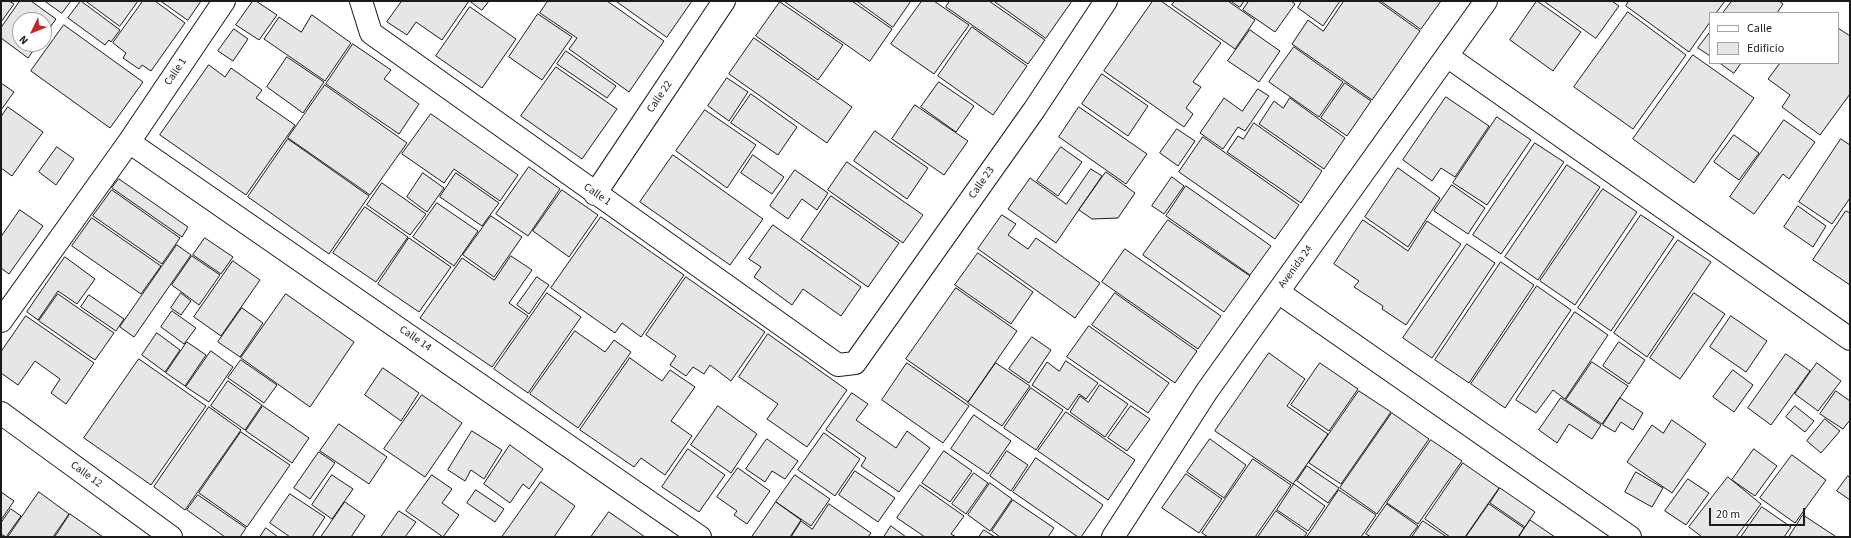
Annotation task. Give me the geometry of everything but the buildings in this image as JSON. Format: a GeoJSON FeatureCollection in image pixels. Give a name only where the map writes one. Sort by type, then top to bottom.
{"type":"FeatureCollection","features":[{"type":"Feature","properties":{"kind":"street","name":"Calle 1"},"geometry":{"type":"LineString","coordinates":[[1,321],[129,142],[224,1]]}},
{"type":"Feature","properties":{"kind":"street","name":"Calle 1"},"geometry":{"type":"LineString","coordinates":[[361,1],[371,33],[838,365],[855,363]]}},
{"type":"Feature","properties":{"kind":"street","name":"Calle 22"},"geometry":{"type":"LineString","coordinates":[[596,194],[724,1]]}},
{"type":"Feature","properties":{"kind":"street","name":"Calle 23"},"geometry":{"type":"LineString","coordinates":[[855,363],[1034,110],[1106,1]]}},
{"type":"Feature","properties":{"kind":"street","name":"Avenida 24"},"geometry":{"type":"LineString","coordinates":[[1113,537],[1207,391],[1486,1]]}},
{"type":"Feature","properties":{"kind":"street"},"geometry":{"type":"LineString","coordinates":[[1447,56],[1850,339]]}},
{"type":"Feature","properties":{"kind":"street","name":"Calle 14"},"geometry":{"type":"LineString","coordinates":[[129,142],[700,537]]}},
{"type":"Feature","properties":{"kind":"street"},"geometry":{"type":"LineString","coordinates":[[1278,292],[1630,537]]}},
{"type":"Feature","properties":{"kind":"street","name":"Calle 12"},"geometry":{"type":"LineString","coordinates":[[1,413],[171,537]]}}]}
